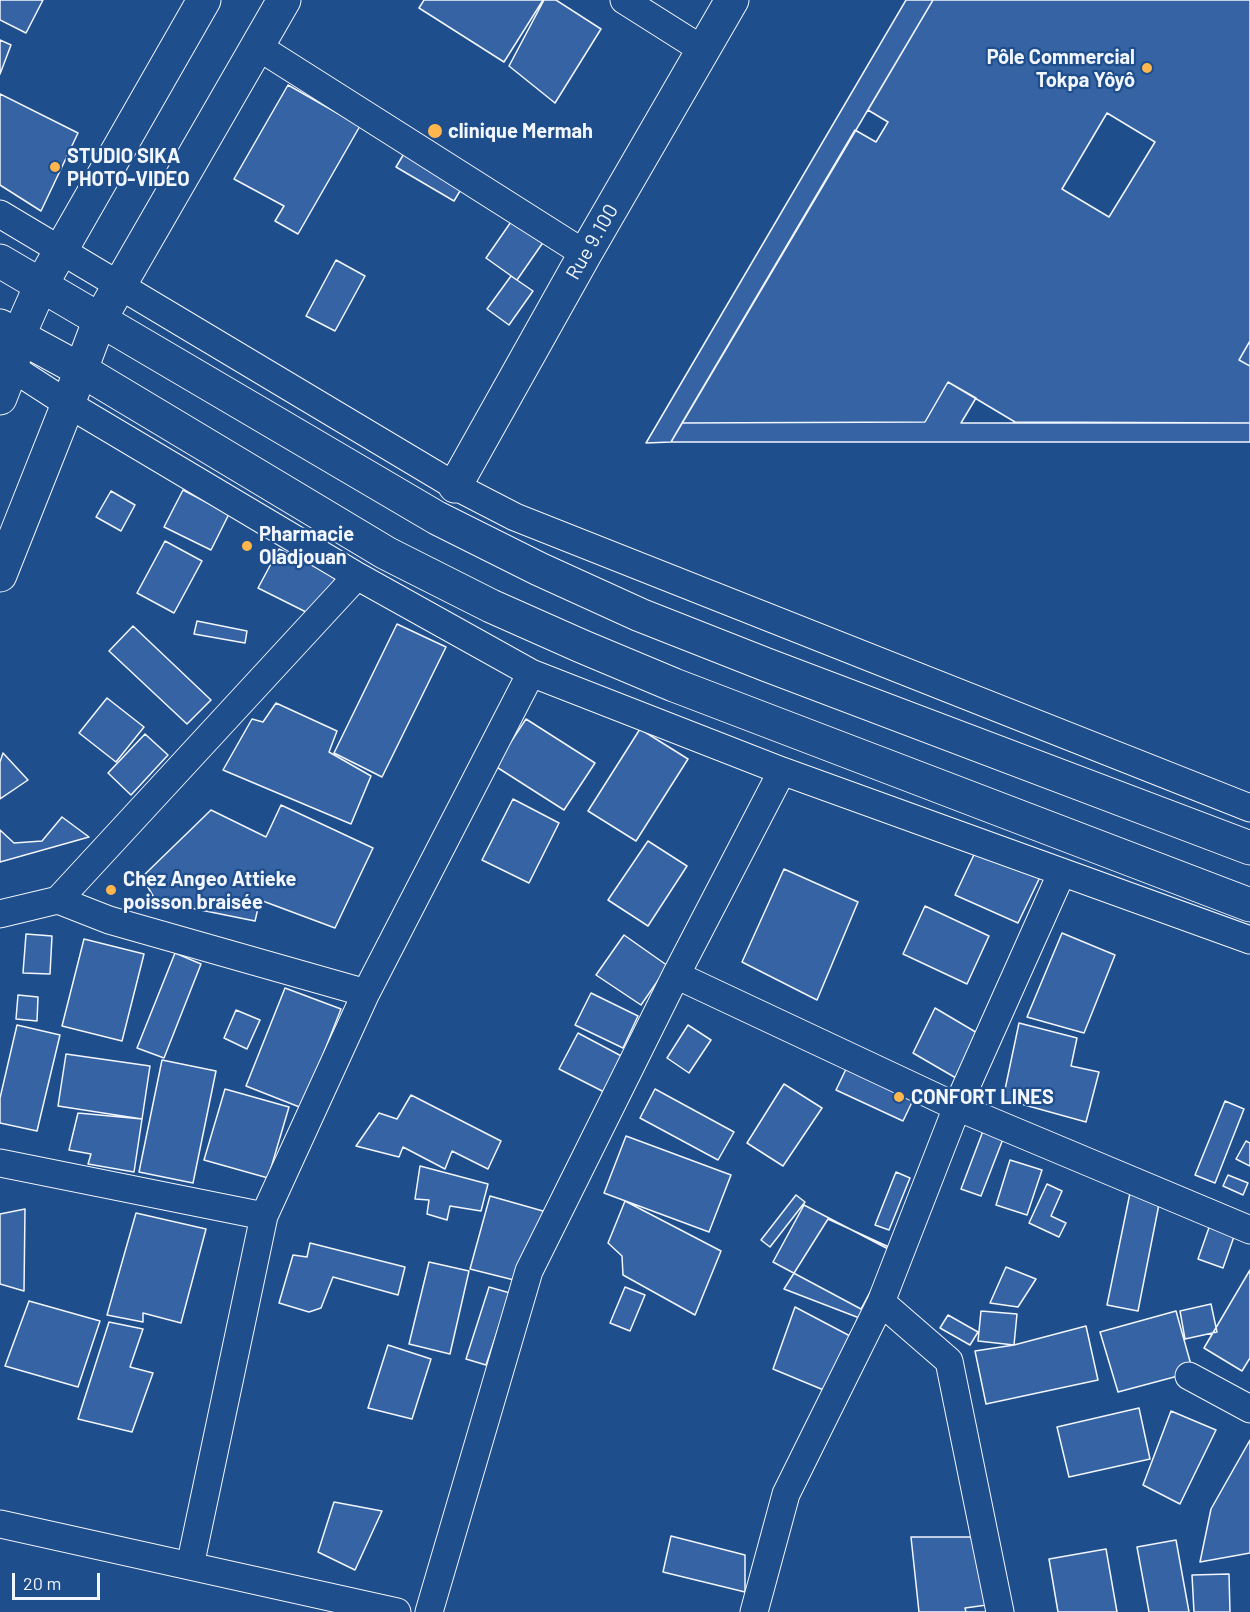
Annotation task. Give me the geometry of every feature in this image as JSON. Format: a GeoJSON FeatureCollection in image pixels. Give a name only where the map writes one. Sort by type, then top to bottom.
{"type":"FeatureCollection","features":[{"type":"Feature","properties":{"kind":"main road"},"geometry":{"type":"LineString","coordinates":[[0,398],[7,347],[204,0]]}},
{"type":"Feature","properties":{"kind":"main road"},"geometry":{"type":"LineString","coordinates":[[0,575],[100,319],[284,0]]}},
{"type":"Feature","properties":{"kind":"main road","name":"Rue 9.100"},"geometry":{"type":"LineString","coordinates":[[455,486],[585,254],[732,0]]}},
{"type":"Feature","properties":{"kind":"main road"},"geometry":{"type":"LineString","coordinates":[[0,261],[437,518],[539,569],[640,615],[767,665],[1250,848]]}},
{"type":"Feature","properties":{"kind":"main road"},"geometry":{"type":"LineString","coordinates":[[7,347],[81,370],[386,553],[490,606],[674,685],[1250,905]]}},
{"type":"Feature","properties":{"kind":"street"},"geometry":{"type":"LineString","coordinates":[[624,0],[703,50]]}},
{"type":"Feature","properties":{"kind":"street"},"geometry":{"type":"LineString","coordinates":[[257,46],[585,254]]}},
{"type":"Feature","properties":{"kind":"street"},"geometry":{"type":"LineString","coordinates":[[0,214],[455,486],[515,517],[1250,808]]}},
{"type":"Feature","properties":{"kind":"street"},"geometry":{"type":"LineString","coordinates":[[7,347],[68,404],[357,576],[531,673],[782,771],[1250,940]]}},
{"type":"Feature","properties":{"kind":"street"},"geometry":{"type":"LineString","coordinates":[[0,914],[58,900],[357,576]]}},
{"type":"Feature","properties":{"kind":"street"},"geometry":{"type":"LineString","coordinates":[[190,1566],[264,1216],[366,993],[531,673]]}},
{"type":"Feature","properties":{"kind":"street"},"geometry":{"type":"LineString","coordinates":[[429,1612],[529,1271],[676,975],[782,771]]}},
{"type":"Feature","properties":{"kind":"street"},"geometry":{"type":"LineString","coordinates":[[754,1612],[786,1494],[881,1302],[957,1107],[1062,872]]}},
{"type":"Feature","properties":{"kind":"street"},"geometry":{"type":"LineString","coordinates":[[58,900],[109,920],[366,993]]}},
{"type":"Feature","properties":{"kind":"street"},"geometry":{"type":"LineString","coordinates":[[676,975],[957,1107],[1250,1230]]}},
{"type":"Feature","properties":{"kind":"street"},"geometry":{"type":"LineString","coordinates":[[0,1163],[264,1216]]}},
{"type":"Feature","properties":{"kind":"street"},"geometry":{"type":"LineString","coordinates":[[881,1302],[949,1362],[1000,1612]]}},
{"type":"Feature","properties":{"kind":"street"},"geometry":{"type":"LineString","coordinates":[[1189,1376],[1250,1408]]}},
{"type":"Feature","properties":{"kind":"street"},"geometry":{"type":"LineString","coordinates":[[0,1524],[397,1612]]}},
{"type":"Feature","properties":{"kind":"building"},"geometry":{"type":"Polygon","coordinates":[[[0,0],[43,0],[26,33],[0,20],[0,0]]]}},
{"type":"Feature","properties":{"kind":"building"},"geometry":{"type":"Polygon","coordinates":[[[424,0],[543,0],[504,62],[419,8],[424,0]]]}},
{"type":"Feature","properties":{"kind":"building"},"geometry":{"type":"Polygon","coordinates":[[[544,0],[556,0],[601,29],[555,103],[509,66],[544,0]]]}},
{"type":"Feature","properties":{"kind":"building"},"geometry":{"type":"Polygon","coordinates":[[[906,0],[933,0],[671,442],[646,443],[906,0]]]}},
{"type":"Feature","properties":{"kind":"building"},"geometry":{"type":"Polygon","coordinates":[[[933,0],[1250,0],[1250,341],[1239,360],[1250,366],[1250,423],[1015,422],[948,382],[925,422],[682,423],[855,130],[876,142],[888,122],[868,110],[933,0]],[[1107,113],[1062,189],[1109,217],[1155,142],[1107,113]]]}},
{"type":"Feature","properties":{"kind":"building"},"geometry":{"type":"Polygon","coordinates":[[[0,40],[11,45],[0,74],[0,40]]]}},
{"type":"Feature","properties":{"kind":"building"},"geometry":{"type":"Polygon","coordinates":[[[288,85],[360,126],[298,234],[275,221],[284,206],[234,179],[288,85]]]}},
{"type":"Feature","properties":{"kind":"building"},"geometry":{"type":"Polygon","coordinates":[[[0,94],[78,133],[41,211],[0,185],[0,94]]]}},
{"type":"Feature","properties":{"kind":"building"},"geometry":{"type":"Polygon","coordinates":[[[408,147],[466,181],[454,201],[396,167],[408,147]]]}},
{"type":"Feature","properties":{"kind":"building"},"geometry":{"type":"Polygon","coordinates":[[[513,219],[544,241],[517,280],[486,258],[513,219]]]}},
{"type":"Feature","properties":{"kind":"building"},"geometry":{"type":"Polygon","coordinates":[[[336,260],[365,276],[335,331],[306,316],[336,260]]]}},
{"type":"Feature","properties":{"kind":"building"},"geometry":{"type":"Polygon","coordinates":[[[511,276],[533,291],[509,325],[487,309],[511,276]]]}},
{"type":"Feature","properties":{"kind":"building"},"geometry":{"type":"Polygon","coordinates":[[[1250,341],[1250,366],[1239,360],[1250,341]]]}},
{"type":"Feature","properties":{"kind":"building"},"geometry":{"type":"Polygon","coordinates":[[[948,382],[976,398],[961,423],[1250,423],[1250,442],[671,442],[682,423],[925,422],[948,382]]]}},
{"type":"Feature","properties":{"kind":"building"},"geometry":{"type":"Polygon","coordinates":[[[183,490],[229,514],[211,550],[164,527],[183,490]]]}},
{"type":"Feature","properties":{"kind":"building"},"geometry":{"type":"Polygon","coordinates":[[[111,491],[135,505],[121,531],[96,517],[111,491]]]}},
{"type":"Feature","properties":{"kind":"building"},"geometry":{"type":"Polygon","coordinates":[[[165,541],[202,561],[174,613],[137,593],[165,541]]]}},
{"type":"Feature","properties":{"kind":"building"},"geometry":{"type":"Polygon","coordinates":[[[279,549],[336,577],[316,617],[258,588],[279,549]]]}},
{"type":"Feature","properties":{"kind":"building"},"geometry":{"type":"Polygon","coordinates":[[[197,621],[247,631],[245,643],[194,634],[197,621]]]}},
{"type":"Feature","properties":{"kind":"building"},"geometry":{"type":"Polygon","coordinates":[[[397,624],[446,647],[382,777],[334,753],[397,624]]]}},
{"type":"Feature","properties":{"kind":"building"},"geometry":{"type":"Polygon","coordinates":[[[133,626],[211,700],[187,724],[109,651],[133,626]]]}},
{"type":"Feature","properties":{"kind":"building"},"geometry":{"type":"Polygon","coordinates":[[[107,698],[144,727],[116,762],[79,733],[107,698]]]}},
{"type":"Feature","properties":{"kind":"building"},"geometry":{"type":"Polygon","coordinates":[[[276,703],[337,731],[329,752],[371,776],[351,824],[223,770],[252,719],[263,722],[276,703]]]}},
{"type":"Feature","properties":{"kind":"building"},"geometry":{"type":"Polygon","coordinates":[[[526,719],[595,763],[564,810],[495,766],[526,719]]]}},
{"type":"Feature","properties":{"kind":"building"},"geometry":{"type":"Polygon","coordinates":[[[640,729],[688,759],[636,841],[588,811],[640,729]]]}},
{"type":"Feature","properties":{"kind":"building"},"geometry":{"type":"Polygon","coordinates":[[[145,734],[168,755],[131,795],[108,773],[145,734]]]}},
{"type":"Feature","properties":{"kind":"building"},"geometry":{"type":"Polygon","coordinates":[[[3,753],[28,780],[0,799],[0,762],[3,753]]]}},
{"type":"Feature","properties":{"kind":"building"},"geometry":{"type":"Polygon","coordinates":[[[513,799],[559,823],[529,883],[482,860],[513,799]]]}},
{"type":"Feature","properties":{"kind":"building"},"geometry":{"type":"Polygon","coordinates":[[[281,805],[373,848],[335,928],[260,900],[255,921],[156,901],[142,877],[211,810],[266,837],[281,805]]]}},
{"type":"Feature","properties":{"kind":"building"},"geometry":{"type":"Polygon","coordinates":[[[62,817],[89,837],[0,862],[0,830],[14,843],[42,841],[62,817]]]}},
{"type":"Feature","properties":{"kind":"building"},"geometry":{"type":"Polygon","coordinates":[[[648,841],[687,866],[648,926],[608,900],[648,841]]]}},
{"type":"Feature","properties":{"kind":"building"},"geometry":{"type":"Polygon","coordinates":[[[979,844],[1042,873],[1018,923],[955,895],[979,844]]]}},
{"type":"Feature","properties":{"kind":"building"},"geometry":{"type":"Polygon","coordinates":[[[784,869],[858,902],[817,1000],[742,962],[784,869]]]}},
{"type":"Feature","properties":{"kind":"building"},"geometry":{"type":"Polygon","coordinates":[[[925,906],[989,936],[967,984],[903,954],[925,906]]]}},
{"type":"Feature","properties":{"kind":"building"},"geometry":{"type":"Polygon","coordinates":[[[1062,933],[1115,955],[1084,1033],[1027,1017],[1062,933]]]}},
{"type":"Feature","properties":{"kind":"building"},"geometry":{"type":"Polygon","coordinates":[[[26,934],[52,936],[50,974],[23,973],[26,934]]]}},
{"type":"Feature","properties":{"kind":"building"},"geometry":{"type":"Polygon","coordinates":[[[624,935],[668,966],[641,1005],[596,975],[624,935]]]}},
{"type":"Feature","properties":{"kind":"building"},"geometry":{"type":"Polygon","coordinates":[[[84,939],[144,954],[122,1041],[62,1026],[84,939]]]}},
{"type":"Feature","properties":{"kind":"building"},"geometry":{"type":"Polygon","coordinates":[[[175,953],[201,964],[164,1058],[137,1048],[175,953]]]}},
{"type":"Feature","properties":{"kind":"building"},"geometry":{"type":"Polygon","coordinates":[[[285,988],[341,1009],[302,1108],[246,1086],[285,988]]]}},
{"type":"Feature","properties":{"kind":"building"},"geometry":{"type":"Polygon","coordinates":[[[591,993],[638,1016],[623,1048],[575,1025],[591,993]]]}},
{"type":"Feature","properties":{"kind":"building"},"geometry":{"type":"Polygon","coordinates":[[[18,995],[38,997],[37,1021],[16,1019],[18,995]]]}},
{"type":"Feature","properties":{"kind":"building"},"geometry":{"type":"Polygon","coordinates":[[[935,1008],[979,1034],[956,1078],[913,1053],[935,1008]]]}},
{"type":"Feature","properties":{"kind":"building"},"geometry":{"type":"Polygon","coordinates":[[[236,1010],[260,1020],[247,1049],[224,1038],[236,1010]]]}},
{"type":"Feature","properties":{"kind":"building"},"geometry":{"type":"Polygon","coordinates":[[[1019,1023],[1077,1038],[1071,1066],[1099,1072],[1086,1122],[1003,1099],[1019,1023]]]}},
{"type":"Feature","properties":{"kind":"building"},"geometry":{"type":"Polygon","coordinates":[[[17,1025],[60,1035],[37,1131],[0,1123],[0,1098],[17,1025]]]}},
{"type":"Feature","properties":{"kind":"building"},"geometry":{"type":"Polygon","coordinates":[[[688,1025],[711,1040],[689,1073],[667,1058],[688,1025]]]}},
{"type":"Feature","properties":{"kind":"building"},"geometry":{"type":"Polygon","coordinates":[[[578,1033],[627,1059],[608,1094],[559,1069],[578,1033]]]}},
{"type":"Feature","properties":{"kind":"building"},"geometry":{"type":"Polygon","coordinates":[[[66,1054],[150,1066],[142,1119],[58,1106],[66,1054]]]}},
{"type":"Feature","properties":{"kind":"building"},"geometry":{"type":"Polygon","coordinates":[[[162,1060],[216,1071],[193,1183],[139,1172],[162,1060]]]}},
{"type":"Feature","properties":{"kind":"building"},"geometry":{"type":"Polygon","coordinates":[[[847,1067],[914,1098],[903,1121],[836,1090],[847,1067]]]}},
{"type":"Feature","properties":{"kind":"building"},"geometry":{"type":"Polygon","coordinates":[[[784,1084],[822,1108],[783,1166],[747,1143],[784,1084]]]}},
{"type":"Feature","properties":{"kind":"building"},"geometry":{"type":"Polygon","coordinates":[[[225,1089],[289,1107],[268,1178],[204,1160],[225,1089]]]}},
{"type":"Feature","properties":{"kind":"building"},"geometry":{"type":"Polygon","coordinates":[[[655,1089],[734,1132],[718,1160],[640,1118],[655,1089]]]}},
{"type":"Feature","properties":{"kind":"building"},"geometry":{"type":"Polygon","coordinates":[[[411,1095],[501,1141],[488,1169],[452,1151],[445,1169],[403,1147],[399,1157],[356,1146],[379,1113],[397,1119],[411,1095]]]}},
{"type":"Feature","properties":{"kind":"building"},"geometry":{"type":"Polygon","coordinates":[[[1225,1101],[1244,1109],[1215,1183],[1195,1175],[1225,1101]]]}},
{"type":"Feature","properties":{"kind":"building"},"geometry":{"type":"Polygon","coordinates":[[[78,1113],[142,1119],[134,1172],[88,1164],[91,1154],[69,1150],[78,1113]]]}},
{"type":"Feature","properties":{"kind":"building"},"geometry":{"type":"Polygon","coordinates":[[[983,1131],[1003,1139],[981,1196],[961,1189],[983,1131]]]}},
{"type":"Feature","properties":{"kind":"building"},"geometry":{"type":"Polygon","coordinates":[[[626,1136],[731,1175],[709,1232],[604,1193],[626,1136]]]}},
{"type":"Feature","properties":{"kind":"building"},"geometry":{"type":"Polygon","coordinates":[[[1246,1141],[1250,1143],[1250,1166],[1236,1159],[1246,1141]]]}},
{"type":"Feature","properties":{"kind":"building"},"geometry":{"type":"Polygon","coordinates":[[[1010,1160],[1042,1170],[1027,1215],[996,1205],[1010,1160]]]}},
{"type":"Feature","properties":{"kind":"building"},"geometry":{"type":"Polygon","coordinates":[[[420,1166],[488,1184],[481,1211],[450,1206],[447,1220],[427,1214],[429,1200],[415,1199],[420,1166]]]}},
{"type":"Feature","properties":{"kind":"building"},"geometry":{"type":"Polygon","coordinates":[[[896,1172],[910,1178],[889,1230],[875,1225],[896,1172]]]}},
{"type":"Feature","properties":{"kind":"building"},"geometry":{"type":"Polygon","coordinates":[[[1228,1175],[1248,1183],[1243,1195],[1223,1186],[1228,1175]]]}},
{"type":"Feature","properties":{"kind":"building"},"geometry":{"type":"Polygon","coordinates":[[[1047,1184],[1062,1191],[1051,1216],[1066,1223],[1059,1237],[1029,1223],[1047,1184]]]}},
{"type":"Feature","properties":{"kind":"building"},"geometry":{"type":"Polygon","coordinates":[[[1130,1193],[1160,1199],[1138,1311],[1107,1305],[1130,1193]]]}},
{"type":"Feature","properties":{"kind":"building"},"geometry":{"type":"Polygon","coordinates":[[[796,1195],[805,1202],[770,1247],[761,1240],[796,1195]]]}},
{"type":"Feature","properties":{"kind":"building"},"geometry":{"type":"Polygon","coordinates":[[[490,1196],[550,1213],[518,1281],[470,1269],[490,1196]]]}},
{"type":"Feature","properties":{"kind":"building"},"geometry":{"type":"Polygon","coordinates":[[[625,1201],[721,1251],[695,1315],[623,1275],[622,1256],[608,1243],[625,1201]]]}},
{"type":"Feature","properties":{"kind":"building"},"geometry":{"type":"Polygon","coordinates":[[[804,1205],[892,1251],[861,1309],[773,1262],[804,1205]]]}},
{"type":"Feature","properties":{"kind":"building"},"geometry":{"type":"Polygon","coordinates":[[[25,1209],[24,1291],[0,1284],[0,1214],[25,1209]]]}},
{"type":"Feature","properties":{"kind":"building"},"geometry":{"type":"Polygon","coordinates":[[[136,1213],[206,1229],[181,1323],[143,1313],[143,1322],[107,1315],[136,1213]]]}},
{"type":"Feature","properties":{"kind":"building"},"geometry":{"type":"Polygon","coordinates":[[[828,1219],[889,1247],[862,1319],[784,1289],[828,1219]]]}},
{"type":"Feature","properties":{"kind":"building"},"geometry":{"type":"Polygon","coordinates":[[[1212,1219],[1237,1228],[1223,1268],[1198,1259],[1212,1219]]]}},
{"type":"Feature","properties":{"kind":"building"},"geometry":{"type":"Polygon","coordinates":[[[310,1243],[405,1267],[398,1295],[333,1277],[321,1308],[309,1312],[279,1303],[293,1255],[307,1257],[310,1243]]]}},
{"type":"Feature","properties":{"kind":"building"},"geometry":{"type":"Polygon","coordinates":[[[429,1262],[469,1271],[450,1354],[409,1344],[429,1262]]]}},
{"type":"Feature","properties":{"kind":"building"},"geometry":{"type":"Polygon","coordinates":[[[1006,1267],[1036,1279],[1018,1307],[990,1303],[1006,1267]]]}},
{"type":"Feature","properties":{"kind":"building"},"geometry":{"type":"Polygon","coordinates":[[[1250,1270],[1250,1358],[1242,1371],[1204,1348],[1250,1270]]]}},
{"type":"Feature","properties":{"kind":"building"},"geometry":{"type":"Polygon","coordinates":[[[489,1287],[510,1293],[486,1365],[466,1359],[489,1287]]]}},
{"type":"Feature","properties":{"kind":"building"},"geometry":{"type":"Polygon","coordinates":[[[625,1287],[645,1295],[630,1331],[610,1323],[625,1287]]]}},
{"type":"Feature","properties":{"kind":"building"},"geometry":{"type":"Polygon","coordinates":[[[29,1301],[100,1321],[78,1387],[5,1366],[29,1301]]]}},
{"type":"Feature","properties":{"kind":"building"},"geometry":{"type":"Polygon","coordinates":[[[1211,1304],[1217,1332],[1185,1339],[1180,1311],[1211,1304]]]}},
{"type":"Feature","properties":{"kind":"building"},"geometry":{"type":"Polygon","coordinates":[[[795,1307],[850,1336],[826,1391],[773,1369],[795,1307]]]}},
{"type":"Feature","properties":{"kind":"building"},"geometry":{"type":"Polygon","coordinates":[[[981,1311],[1017,1314],[1014,1345],[978,1341],[981,1311]]]}},
{"type":"Feature","properties":{"kind":"building"},"geometry":{"type":"Polygon","coordinates":[[[1176,1311],[1193,1372],[1118,1392],[1100,1332],[1176,1311]]]}},
{"type":"Feature","properties":{"kind":"building"},"geometry":{"type":"Polygon","coordinates":[[[948,1315],[978,1332],[970,1345],[940,1328],[948,1315]]]}},
{"type":"Feature","properties":{"kind":"building"},"geometry":{"type":"Polygon","coordinates":[[[109,1322],[143,1329],[130,1367],[153,1373],[132,1432],[78,1419],[109,1322]]]}},
{"type":"Feature","properties":{"kind":"building"},"geometry":{"type":"Polygon","coordinates":[[[1086,1326],[1098,1380],[986,1404],[975,1351],[1014,1345],[1086,1326]]]}},
{"type":"Feature","properties":{"kind":"building"},"geometry":{"type":"Polygon","coordinates":[[[388,1345],[431,1359],[412,1419],[368,1408],[388,1345]]]}},
{"type":"Feature","properties":{"kind":"building"},"geometry":{"type":"Polygon","coordinates":[[[1139,1408],[1150,1459],[1069,1477],[1057,1427],[1139,1408]]]}},
{"type":"Feature","properties":{"kind":"building"},"geometry":{"type":"Polygon","coordinates":[[[1171,1411],[1216,1430],[1180,1504],[1143,1485],[1171,1411]]]}},
{"type":"Feature","properties":{"kind":"building"},"geometry":{"type":"Polygon","coordinates":[[[1250,1440],[1250,1553],[1200,1562],[1211,1509],[1250,1440]]]}},
{"type":"Feature","properties":{"kind":"building"},"geometry":{"type":"Polygon","coordinates":[[[334,1502],[382,1511],[355,1570],[318,1552],[334,1502]]]}},
{"type":"Feature","properties":{"kind":"building"},"geometry":{"type":"Polygon","coordinates":[[[671,1536],[745,1555],[745,1592],[663,1572],[671,1536]]]}},
{"type":"Feature","properties":{"kind":"building"},"geometry":{"type":"Polygon","coordinates":[[[911,1537],[974,1537],[988,1612],[919,1612],[911,1537]]]}},
{"type":"Feature","properties":{"kind":"building"},"geometry":{"type":"Polygon","coordinates":[[[1176,1540],[1189,1612],[1149,1612],[1137,1547],[1176,1540]]]}},
{"type":"Feature","properties":{"kind":"building"},"geometry":{"type":"Polygon","coordinates":[[[1106,1549],[1117,1612],[1058,1612],[1049,1559],[1106,1549]]]}},
{"type":"Feature","properties":{"kind":"building"},"geometry":{"type":"Polygon","coordinates":[[[1229,1574],[1230,1612],[1194,1612],[1192,1575],[1229,1574]]]}},
{"type":"Feature","properties":{"kind":"building"},"geometry":{"type":"Polygon","coordinates":[[[994,1604],[995,1612],[966,1612],[965,1608],[994,1604]]]}},
{"type":"Feature","properties":{"kind":"place","name":"Pôle Commercial Tokpa Yôyô"},"geometry":{"type":"Point","coordinates":[1147,68]}},
{"type":"Feature","properties":{"kind":"place","name":"clinique Mermah"},"geometry":{"type":"Point","coordinates":[435,131]}},
{"type":"Feature","properties":{"kind":"place","name":"STUDIO SIKA PHOTO-VIDEO"},"geometry":{"type":"Point","coordinates":[55,167]}},
{"type":"Feature","properties":{"kind":"place","name":"Pharmacie Oladjouan"},"geometry":{"type":"Point","coordinates":[247,546]}},
{"type":"Feature","properties":{"kind":"place","name":"Chez Angeo Attieke poisson braisée"},"geometry":{"type":"Point","coordinates":[111,890]}},
{"type":"Feature","properties":{"kind":"place","name":"CONFORT LINES"},"geometry":{"type":"Point","coordinates":[899,1097]}}]}
